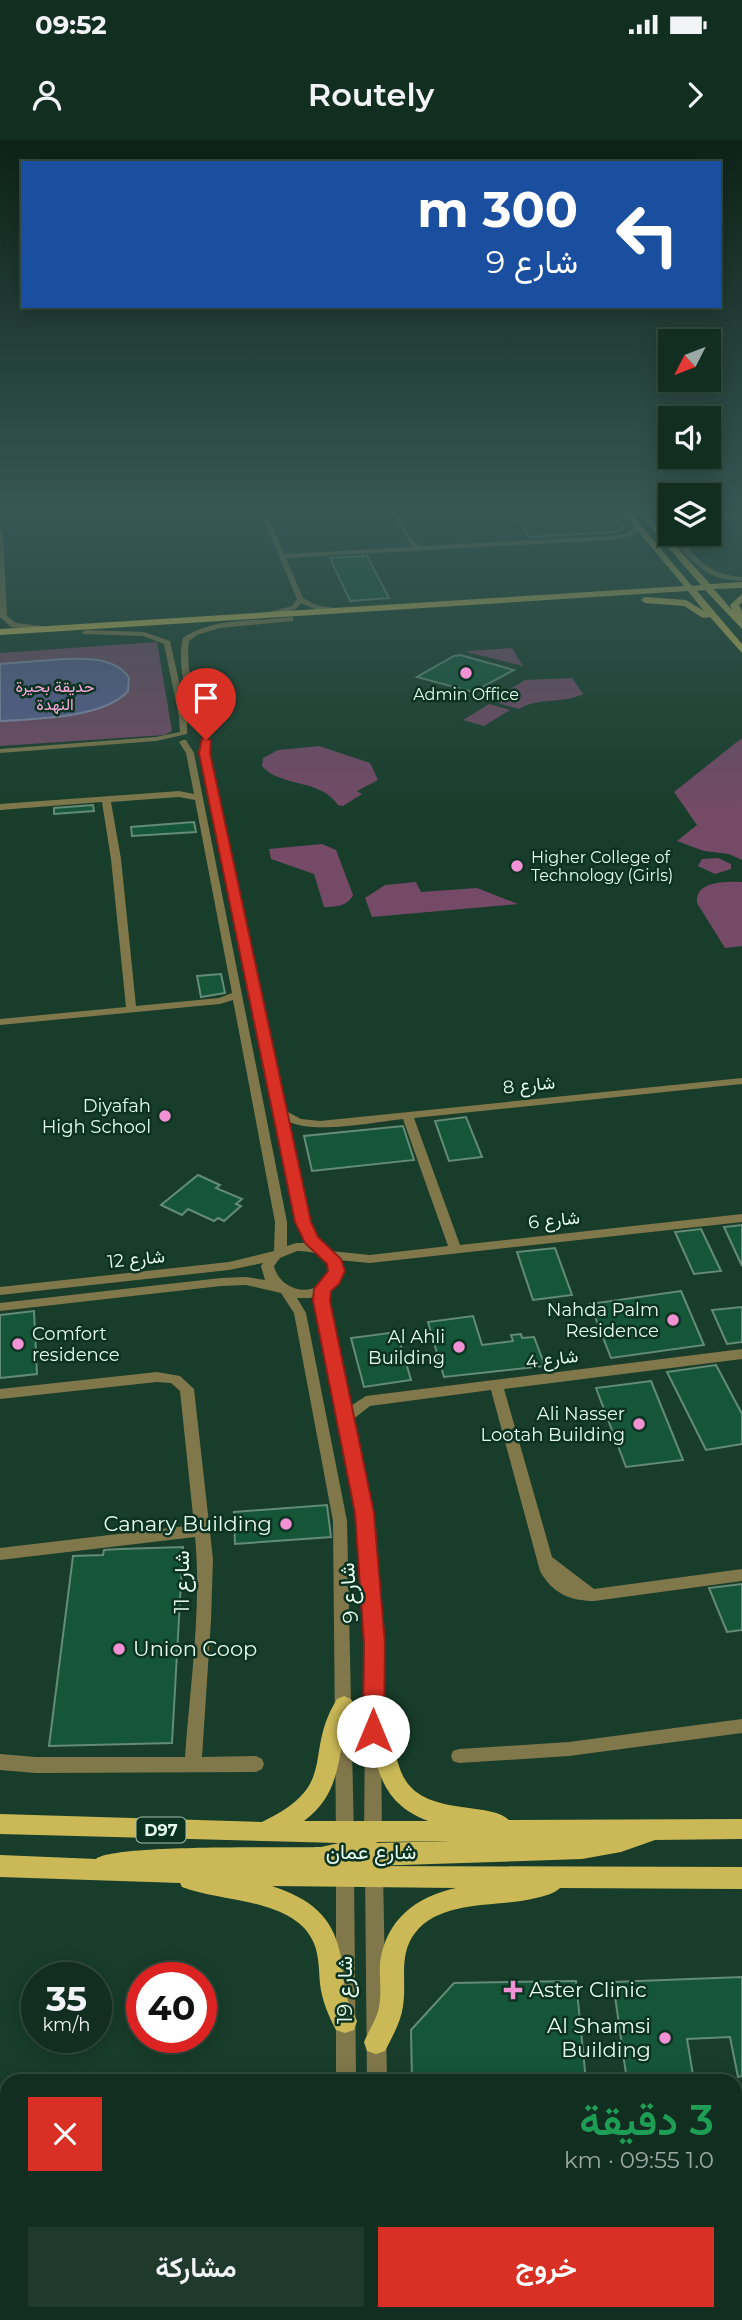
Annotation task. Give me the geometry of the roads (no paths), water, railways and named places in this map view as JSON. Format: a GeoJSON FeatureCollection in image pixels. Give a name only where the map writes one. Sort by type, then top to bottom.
{"type":"FeatureCollection","features":[{"type":"Feature","properties":{"kind":"main road"},"geometry":{"type":"LineString","coordinates":[[0,632],[312,613]]}},
{"type":"Feature","properties":{"kind":"main road"},"geometry":{"type":"LineString","coordinates":[[0,638],[387,613]]}},
{"type":"Feature","properties":{"kind":"main road"},"geometry":{"type":"LineString","coordinates":[[704,613],[742,650]]}},
{"type":"Feature","properties":{"kind":"main road"},"geometry":{"type":"LineString","coordinates":[[713,613],[719,625]]}},
{"type":"Feature","properties":{"kind":"main road"},"geometry":{"type":"LineString","coordinates":[[722,613],[742,635]]}},
{"type":"Feature","properties":{"kind":"main road"},"geometry":{"type":"LineString","coordinates":[[728,613],[742,625]]}},
{"type":"Feature","properties":{"kind":"main road"},"geometry":{"type":"LineString","coordinates":[[262,1832],[300,1811],[321,1788],[328,1772],[331,1733],[344,1705]]}},
{"type":"Feature","properties":{"kind":"main road"},"geometry":{"type":"LineString","coordinates":[[373,1705],[382,1732],[389,1774],[407,1798],[435,1814],[478,1819],[512,1830]]}},
{"type":"Feature","properties":{"kind":"main road","name":"شارع عمان"},"geometry":{"type":"LineString","coordinates":[[0,1824],[262,1832],[345,1842]]}},
{"type":"Feature","properties":{"kind":"main road"},"geometry":{"type":"LineString","coordinates":[[79,1870],[137,1860],[309,1859],[327,1857],[345,1842],[373,1866],[592,1847],[621,1842],[655,1829]]}},
{"type":"Feature","properties":{"kind":"main road","name":"شارع عمان"},"geometry":{"type":"LineString","coordinates":[[0,1866],[178,1874],[345,1888],[373,1866],[512,1830],[742,1829]]}},
{"type":"Feature","properties":{"kind":"main road","name":"شارع عمان"},"geometry":{"type":"LineString","coordinates":[[373,1866],[567,1878],[742,1878]]}},
{"type":"Feature","properties":{"kind":"main road"},"geometry":{"type":"LineString","coordinates":[[178,1874],[217,1888],[278,1897],[307,1914],[319,1928],[327,1946],[333,1998],[345,2021]]}},
{"type":"Feature","properties":{"kind":"main road"},"geometry":{"type":"LineString","coordinates":[[376,2042],[391,2007],[391,1971],[397,1943],[414,1917],[434,1903],[447,1899],[512,1892],[567,1878]]}},
{"type":"Feature","properties":{"kind":"street"},"geometry":{"type":"LineString","coordinates":[[247,617],[272,613]]}},
{"type":"Feature","properties":{"kind":"street"},"geometry":{"type":"LineString","coordinates":[[2,620],[17,626],[61,628]]}},
{"type":"Feature","properties":{"kind":"street"},"geometry":{"type":"LineString","coordinates":[[86,632],[139,633],[167,642],[181,705],[182,737],[190,750],[281,1222],[277,1254],[267,1268],[267,1274],[281,1289],[299,1294],[328,1285],[336,1271],[335,1263],[304,1228],[205,753],[205,736],[197,718],[184,653],[188,638],[216,628],[289,620]]}},
{"type":"Feature","properties":{"kind":"street"},"geometry":{"type":"LineString","coordinates":[[0,751],[205,736]]}},
{"type":"Feature","properties":{"kind":"street"},"geometry":{"type":"LineString","coordinates":[[182,737],[192,743],[205,736]]}},
{"type":"Feature","properties":{"kind":"street"},"geometry":{"type":"LineString","coordinates":[[179,794],[197,787]]}},
{"type":"Feature","properties":{"kind":"street"},"geometry":{"type":"LineString","coordinates":[[0,807],[179,794],[199,798]]}},
{"type":"Feature","properties":{"kind":"street"},"geometry":{"type":"LineString","coordinates":[[106,799],[116,859],[131,1010]]}},
{"type":"Feature","properties":{"kind":"street"},"geometry":{"type":"LineString","coordinates":[[203,821],[214,841],[225,848]]}},
{"type":"Feature","properties":{"kind":"street"},"geometry":{"type":"LineString","coordinates":[[0,1022],[238,1000]]}},
{"type":"Feature","properties":{"kind":"street","name":"شارع 8"},"geometry":{"type":"LineString","coordinates":[[279,1112],[298,1122],[320,1124],[742,1081]]}},
{"type":"Feature","properties":{"kind":"street"},"geometry":{"type":"LineString","coordinates":[[408,1115],[455,1249]]}},
{"type":"Feature","properties":{"kind":"street","name":"شارع 8"},"geometry":{"type":"LineString","coordinates":[[287,1146],[299,1132],[320,1124]]}},
{"type":"Feature","properties":{"kind":"street","name":"شارع 6"},"geometry":{"type":"LineString","coordinates":[[325,1253],[370,1259],[742,1218]]}},
{"type":"Feature","properties":{"kind":"street"},"geometry":{"type":"LineString","coordinates":[[277,1254],[305,1247],[325,1253]]}},
{"type":"Feature","properties":{"kind":"street","name":"شارع 12"},"geometry":{"type":"LineString","coordinates":[[0,1291],[229,1266],[277,1254]]}},
{"type":"Feature","properties":{"kind":"street","name":"شارع 6"},"geometry":{"type":"LineString","coordinates":[[328,1285],[370,1259]]}},
{"type":"Feature","properties":{"kind":"street","name":"شارع 12"},"geometry":{"type":"LineString","coordinates":[[0,1307],[221,1282],[246,1281],[281,1289]]}},
{"type":"Feature","properties":{"kind":"street","name":"شارع 9"},"geometry":{"type":"LineString","coordinates":[[328,1285],[323,1313],[359,1478],[369,1555],[374,1644],[373,1866]]}},
{"type":"Feature","properties":{"kind":"street","name":"شارع 9"},"geometry":{"type":"LineString","coordinates":[[281,1289],[300,1313],[337,1499],[343,1600],[345,1888]]}},
{"type":"Feature","properties":{"kind":"street","name":"شارع 4"},"geometry":{"type":"LineString","coordinates":[[366,1401],[742,1354]]}},
{"type":"Feature","properties":{"kind":"street","name":"شارع 11"},"geometry":{"type":"LineString","coordinates":[[0,1394],[148,1379],[169,1384],[188,1402],[203,1530],[203,1620],[193,1763]]}},
{"type":"Feature","properties":{"kind":"street"},"geometry":{"type":"LineString","coordinates":[[495,1385],[548,1562],[548,1571],[561,1587],[571,1593],[594,1595],[742,1575]]}},
{"type":"Feature","properties":{"kind":"street"},"geometry":{"type":"LineString","coordinates":[[340,1389],[366,1401],[346,1417]]}},
{"type":"Feature","properties":{"kind":"street"},"geometry":{"type":"LineString","coordinates":[[0,1554],[203,1530]]}},
{"type":"Feature","properties":{"kind":"street"},"geometry":{"type":"LineString","coordinates":[[459,1756],[569,1749],[742,1726]]}},
{"type":"Feature","properties":{"kind":"street"},"geometry":{"type":"LineString","coordinates":[[0,1762],[36,1765],[256,1764]]}},
{"type":"Feature","properties":{"kind":"street","name":"شارع 19"},"geometry":{"type":"LineString","coordinates":[[373,1866],[376,2042]]}},
{"type":"Feature","properties":{"kind":"street","name":"شارع 19"},"geometry":{"type":"LineString","coordinates":[[345,1888],[345,2074]]}},
{"type":"Feature","properties":{"kind":"street"},"geometry":{"type":"LineString","coordinates":[[376,2042],[377,2074]]}},
{"type":"Feature","properties":{"kind":"water"},"geometry":{"type":"Polygon","coordinates":[[[63,659],[108,662],[129,678],[128,691],[103,707],[86,712],[49,718],[0,721],[0,664],[63,659]]]}},
{"type":"Feature","properties":{"kind":"place","name":"Admin Office"},"geometry":{"type":"Point","coordinates":[466,673]}},
{"type":"Feature","properties":{"kind":"place","name":"Higher College of Technology (Girls)"},"geometry":{"type":"Point","coordinates":[517,866]}},
{"type":"Feature","properties":{"kind":"place","name":"Diyafah High School"},"geometry":{"type":"Point","coordinates":[165,1116]}},
{"type":"Feature","properties":{"kind":"place","name":"Nahda Palm Residence"},"geometry":{"type":"Point","coordinates":[673,1320]}},
{"type":"Feature","properties":{"kind":"place","name":"Comfort residence"},"geometry":{"type":"Point","coordinates":[18,1344]}},
{"type":"Feature","properties":{"kind":"place","name":"Al Ahli Building"},"geometry":{"type":"Point","coordinates":[459,1347]}},
{"type":"Feature","properties":{"kind":"place","name":"Ali Nasser Lootah Building"},"geometry":{"type":"Point","coordinates":[639,1424]}},
{"type":"Feature","properties":{"kind":"place","name":"Canary Building"},"geometry":{"type":"Point","coordinates":[286,1524]}},
{"type":"Feature","properties":{"kind":"place","name":"Union Coop"},"geometry":{"type":"Point","coordinates":[119,1649]}},
{"type":"Feature","properties":{"kind":"place","name":"Aster Clinic"},"geometry":{"type":"Point","coordinates":[513,1990]}},
{"type":"Feature","properties":{"kind":"place","name":"Al Shamsi Building"},"geometry":{"type":"Point","coordinates":[665,2038]}},
{"type":"Feature","properties":{"kind":"park label","name":"حديقة بحيرة النهدة"},"geometry":{"type":"Point","coordinates":[55,695]}}]}
